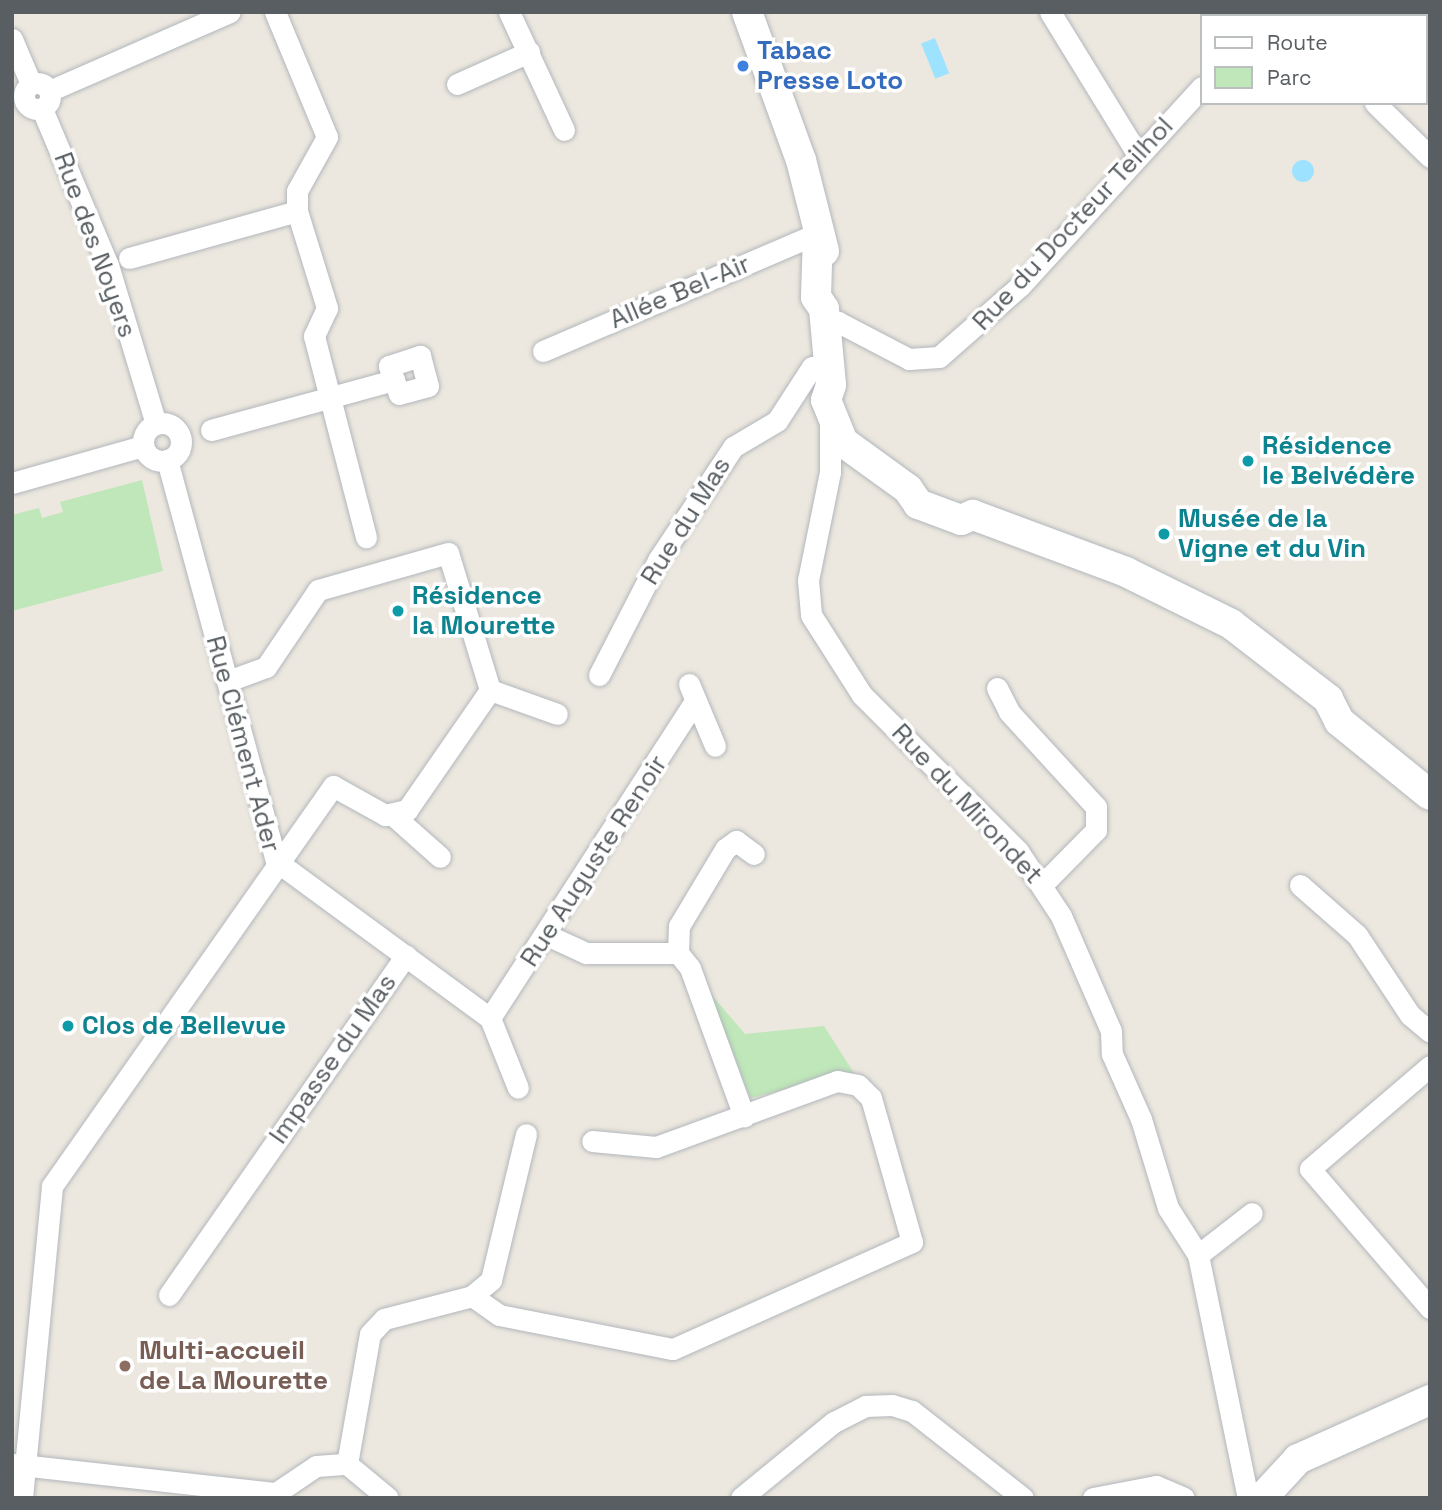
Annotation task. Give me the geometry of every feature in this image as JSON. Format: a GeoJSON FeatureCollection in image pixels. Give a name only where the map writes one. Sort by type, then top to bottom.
{"type":"FeatureCollection","features":[{"type":"Feature","properties":{"kind":"main road"},"geometry":{"type":"LineString","coordinates":[[747,12],[802,160],[818,233],[816,297],[824,317],[830,374],[830,415],[843,442],[856,446],[908,489],[967,505],[973,515],[1177,595],[1241,631],[1328,699],[1339,721],[1390,758],[1430,795]]}},
{"type":"Feature","properties":{"kind":"main road"},"geometry":{"type":"LineString","coordinates":[[830,374],[859,435],[856,446]]}},
{"type":"Feature","properties":{"kind":"main road"},"geometry":{"type":"LineString","coordinates":[[1262,1498],[1298,1459],[1319,1451],[1344,1434],[1430,1400]]}},
{"type":"Feature","properties":{"kind":"main road"},"geometry":{"type":"LineString","coordinates":[[1292,1498],[1319,1451]]}},
{"type":"Feature","properties":{"kind":"street"},"geometry":{"type":"LineString","coordinates":[[32,99],[230,12]]}},
{"type":"Feature","properties":{"kind":"street"},"geometry":{"type":"LineString","coordinates":[[275,12],[327,137],[297,191],[298,211],[327,307],[314,336],[366,537]]}},
{"type":"Feature","properties":{"kind":"street"},"geometry":{"type":"LineString","coordinates":[[509,12],[564,130]]}},
{"type":"Feature","properties":{"kind":"street"},"geometry":{"type":"LineString","coordinates":[[1050,12],[1138,155]]}},
{"type":"Feature","properties":{"kind":"street","name":"Rue des Noyers"},"geometry":{"type":"LineString","coordinates":[[12,38],[32,99],[108,265],[156,424]]}},
{"type":"Feature","properties":{"kind":"street"},"geometry":{"type":"LineString","coordinates":[[457,83],[529,52]]}},
{"type":"Feature","properties":{"kind":"street","name":"Rue du Docteur Teilhol"},"geometry":{"type":"LineString","coordinates":[[824,317],[909,359],[939,357],[1021,285],[1200,89]]}},
{"type":"Feature","properties":{"kind":"street"},"geometry":{"type":"LineString","coordinates":[[1377,105],[1430,157]]}},
{"type":"Feature","properties":{"kind":"street"},"geometry":{"type":"LineString","coordinates":[[129,258],[298,211]]}},
{"type":"Feature","properties":{"kind":"street","name":"Allée Bel-Air"},"geometry":{"type":"LineString","coordinates":[[543,351],[818,233]]}},
{"type":"Feature","properties":{"kind":"street"},"geometry":{"type":"LineString","coordinates":[[211,430],[394,380],[390,366],[420,356],[425,370]]}},
{"type":"Feature","properties":{"kind":"street","name":"Rue du Mas"},"geometry":{"type":"LineString","coordinates":[[599,675],[658,560],[733,447],[777,421],[812,367],[830,374]]}},
{"type":"Feature","properties":{"kind":"street","name":"Rue du Mirondet"},"geometry":{"type":"LineString","coordinates":[[830,415],[830,472],[808,580],[818,630],[862,695],[962,791],[1043,884],[1111,1031],[1112,1054],[1141,1119],[1168,1208],[1198,1255],[1248,1498]]}},
{"type":"Feature","properties":{"kind":"street"},"geometry":{"type":"LineString","coordinates":[[156,424],[179,434],[179,450],[167,460],[153,459],[143,446],[146,431],[156,424]]}},
{"type":"Feature","properties":{"kind":"street"},"geometry":{"type":"LineString","coordinates":[[12,483],[143,446]]}},
{"type":"Feature","properties":{"kind":"street"},"geometry":{"type":"LineString","coordinates":[[830,472],[856,446]]}},
{"type":"Feature","properties":{"kind":"street","name":"Rue Clément Ader"},"geometry":{"type":"LineString","coordinates":[[22,1498],[18,1465],[52,1186],[254,903],[276,861],[167,460]]}},
{"type":"Feature","properties":{"kind":"street"},"geometry":{"type":"LineString","coordinates":[[228,681],[266,667],[318,590],[448,553],[490,690]]}},
{"type":"Feature","properties":{"kind":"street"},"geometry":{"type":"LineString","coordinates":[[996,688],[1009,712],[1096,807],[1096,830],[1082,851],[1043,884]]}},
{"type":"Feature","properties":{"kind":"street"},"geometry":{"type":"LineString","coordinates":[[490,690],[557,714]]}},
{"type":"Feature","properties":{"kind":"street"},"geometry":{"type":"LineString","coordinates":[[395,817],[407,810],[490,690]]}},
{"type":"Feature","properties":{"kind":"street","name":"Rue Auguste Renoir"},"geometry":{"type":"LineString","coordinates":[[490,1018],[549,936],[692,693],[715,746]]}},
{"type":"Feature","properties":{"kind":"street"},"geometry":{"type":"LineString","coordinates":[[276,861],[333,786],[395,817],[440,857]]}},
{"type":"Feature","properties":{"kind":"street"},"geometry":{"type":"LineString","coordinates":[[744,1116],[690,968],[678,953],[679,926],[736,841],[754,854]]}},
{"type":"Feature","properties":{"kind":"street","name":"Impasse du Mas"},"geometry":{"type":"LineString","coordinates":[[169,1295],[406,955],[276,861]]}},
{"type":"Feature","properties":{"kind":"street"},"geometry":{"type":"LineString","coordinates":[[1300,885],[1357,936],[1410,1015],[1430,1032]]}},
{"type":"Feature","properties":{"kind":"street"},"geometry":{"type":"LineString","coordinates":[[549,936],[586,953],[678,953]]}},
{"type":"Feature","properties":{"kind":"street"},"geometry":{"type":"LineString","coordinates":[[406,955],[490,1018],[518,1088]]}},
{"type":"Feature","properties":{"kind":"street"},"geometry":{"type":"LineString","coordinates":[[1430,1066],[1310,1169],[1430,1308]]}},
{"type":"Feature","properties":{"kind":"street"},"geometry":{"type":"LineString","coordinates":[[472,1296],[499,1315],[673,1349],[912,1242],[871,1098],[858,1085],[837,1081],[656,1147],[592,1141]]}},
{"type":"Feature","properties":{"kind":"street"},"geometry":{"type":"LineString","coordinates":[[346,1464],[375,1325],[472,1296],[491,1280],[500,1256],[526,1134]]}},
{"type":"Feature","properties":{"kind":"street"},"geometry":{"type":"LineString","coordinates":[[1198,1255],[1252,1213]]}},
{"type":"Feature","properties":{"kind":"street"},"geometry":{"type":"LineString","coordinates":[[741,1498],[834,1422],[865,1406],[892,1405],[912,1411],[1023,1498]]}},
{"type":"Feature","properties":{"kind":"street"},"geometry":{"type":"LineString","coordinates":[[18,1465],[276,1493],[316,1466],[346,1464],[388,1498]]}},
{"type":"Feature","properties":{"kind":"street"},"geometry":{"type":"LineString","coordinates":[[1093,1498],[1156,1486],[1184,1498]]}},
{"type":"Feature","properties":{"kind":"green space"},"geometry":{"type":"Polygon","coordinates":[[[142,480],[163,571],[12,611],[12,515],[39,508],[42,518],[63,512],[60,502],[142,480]]]}},
{"type":"Feature","properties":{"kind":"green space"},"geometry":{"type":"Polygon","coordinates":[[[710,993],[745,1034],[824,1026],[854,1073],[750,1098],[710,993]]]}},
{"type":"Feature","properties":{"kind":"water"},"geometry":{"type":"Polygon","coordinates":[[[935,38],[949,73],[935,79],[921,44],[935,38]]]}},
{"type":"Feature","properties":{"kind":"water"},"geometry":{"type":"Polygon","coordinates":[[[1303,160],[1311,163],[1314,171],[1311,179],[1303,182],[1295,179],[1292,171],[1295,163],[1303,160]]]}},
{"type":"Feature","properties":{"kind":"place","name":"Tabac Presse Loto"},"geometry":{"type":"Point","coordinates":[743,66]}},
{"type":"Feature","properties":{"kind":"place","name":"Résidence le Belvédère"},"geometry":{"type":"Point","coordinates":[1248,461]}},
{"type":"Feature","properties":{"kind":"place","name":"Musée de la Vigne et du Vin"},"geometry":{"type":"Point","coordinates":[1164,534]}},
{"type":"Feature","properties":{"kind":"place","name":"Résidence la Mourette"},"geometry":{"type":"Point","coordinates":[398,611]}},
{"type":"Feature","properties":{"kind":"place","name":"Clos de Bellevue"},"geometry":{"type":"Point","coordinates":[68,1026]}},
{"type":"Feature","properties":{"kind":"place","name":"Multi-accueil de La Mourette"},"geometry":{"type":"Point","coordinates":[125,1366]}}]}
